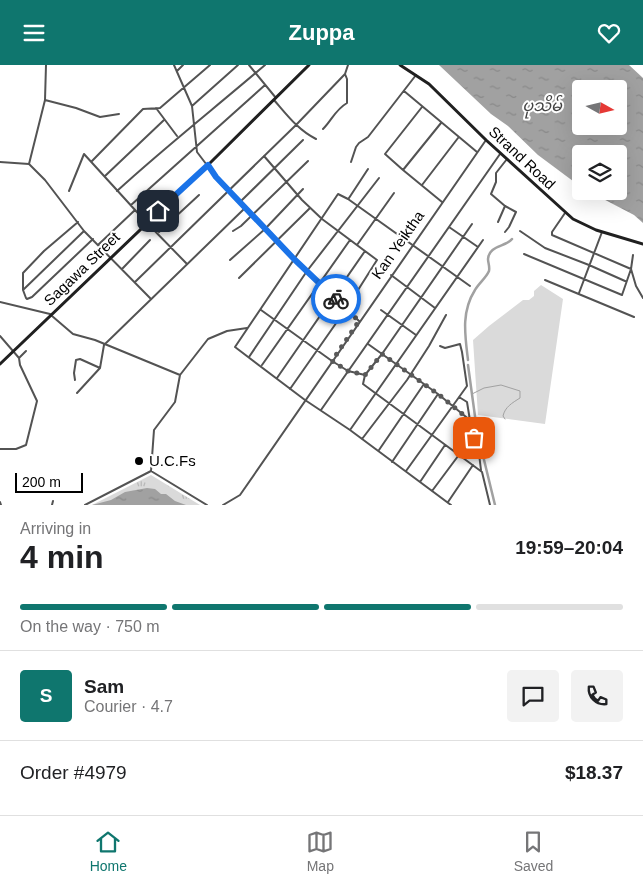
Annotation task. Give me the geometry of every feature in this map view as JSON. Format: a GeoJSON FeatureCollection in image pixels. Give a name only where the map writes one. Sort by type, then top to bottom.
{"type":"FeatureCollection","features":[{"type":"Feature","properties":{"kind":"street"},"geometry":{"type":"LineString","coordinates":[[29,164],[45,100],[46,65]]}},
{"type":"Feature","properties":{"kind":"street"},"geometry":{"type":"LineString","coordinates":[[174,65],[192,107],[197,152],[229,191],[265,229],[359,321]]}},
{"type":"Feature","properties":{"kind":"street"},"geometry":{"type":"LineString","coordinates":[[176,71],[183,65]]}},
{"type":"Feature","properties":{"kind":"street"},"geometry":{"type":"LineString","coordinates":[[91,161],[143,109],[160,108],[210,65]]}},
{"type":"Feature","properties":{"kind":"street"},"geometry":{"type":"LineString","coordinates":[[192,107],[238,65]]}},
{"type":"Feature","properties":{"kind":"street"},"geometry":{"type":"LineString","coordinates":[[249,65],[296,125],[316,139]]}},
{"type":"Feature","properties":{"kind":"street"},"geometry":{"type":"LineString","coordinates":[[117,191],[178,137],[265,65]]}},
{"type":"Feature","properties":{"kind":"street","name":"Sagawa Street"},"geometry":{"type":"LineString","coordinates":[[0,364],[146,222],[208,165],[309,65]]}},
{"type":"Feature","properties":{"kind":"street"},"geometry":{"type":"LineString","coordinates":[[135,282],[296,125],[345,75],[348,65]]}},
{"type":"Feature","properties":{"kind":"street","name":"Strand Road"},"geometry":{"type":"LineString","coordinates":[[400,65],[429,84],[500,154],[573,219],[602,232],[643,244]]}},
{"type":"Feature","properties":{"kind":"street"},"geometry":{"type":"LineString","coordinates":[[323,129],[337,109],[347,103],[347,79],[345,75]]}},
{"type":"Feature","properties":{"kind":"street"},"geometry":{"type":"LineString","coordinates":[[350,162],[359,143],[368,137],[416,75]]}},
{"type":"Feature","properties":{"kind":"street"},"geometry":{"type":"LineString","coordinates":[[131,205],[265,85]]}},
{"type":"Feature","properties":{"kind":"street"},"geometry":{"type":"LineString","coordinates":[[404,91],[476,153]]}},
{"type":"Feature","properties":{"kind":"street"},"geometry":{"type":"LineString","coordinates":[[45,100],[76,108],[100,117],[119,114]]}},
{"type":"Feature","properties":{"kind":"street"},"geometry":{"type":"LineString","coordinates":[[422,107],[385,154],[442,202]]}},
{"type":"Feature","properties":{"kind":"street"},"geometry":{"type":"LineString","coordinates":[[156,108],[178,137]]}},
{"type":"Feature","properties":{"kind":"street"},"geometry":{"type":"LineString","coordinates":[[105,176],[164,120]]}},
{"type":"Feature","properties":{"kind":"street"},"geometry":{"type":"LineString","coordinates":[[403,170],[441,123]]}},
{"type":"Feature","properties":{"kind":"street"},"geometry":{"type":"LineString","coordinates":[[422,185],[458,138]]}},
{"type":"Feature","properties":{"kind":"street"},"geometry":{"type":"LineString","coordinates":[[240,202],[303,140]]}},
{"type":"Feature","properties":{"kind":"street","name":"Kan Yeiktha"},"geometry":{"type":"LineString","coordinates":[[223,505],[240,495],[486,140]]}},
{"type":"Feature","properties":{"kind":"street"},"geometry":{"type":"LineString","coordinates":[[69,191],[84,154],[187,264]]}},
{"type":"Feature","properties":{"kind":"street"},"geometry":{"type":"LineString","coordinates":[[321,411],[427,256],[500,154]]}},
{"type":"Feature","properties":{"kind":"street"},"geometry":{"type":"LineString","coordinates":[[264,156],[310,208],[338,232],[376,260],[346,309],[290,389]]}},
{"type":"Feature","properties":{"kind":"street"},"geometry":{"type":"LineString","coordinates":[[505,232],[516,212],[505,206],[491,191],[496,182],[496,173],[507,159]]}},
{"type":"Feature","properties":{"kind":"street"},"geometry":{"type":"LineString","coordinates":[[233,231],[237,230],[308,161]]}},
{"type":"Feature","properties":{"kind":"street"},"geometry":{"type":"LineString","coordinates":[[0,162],[29,164],[45,180],[84,231],[151,299]]}},
{"type":"Feature","properties":{"kind":"street"},"geometry":{"type":"LineString","coordinates":[[348,199],[368,169]]}},
{"type":"Feature","properties":{"kind":"street"},"geometry":{"type":"LineString","coordinates":[[249,357],[307,271],[379,178]]}},
{"type":"Feature","properties":{"kind":"street"},"geometry":{"type":"LineString","coordinates":[[230,260],[265,229],[303,189]]}},
{"type":"Feature","properties":{"kind":"street"},"geometry":{"type":"LineString","coordinates":[[357,245],[394,193]]}},
{"type":"Feature","properties":{"kind":"street"},"geometry":{"type":"LineString","coordinates":[[450,505],[235,347],[322,219],[336,194],[348,199],[470,286]]}},
{"type":"Feature","properties":{"kind":"street"},"geometry":{"type":"LineString","coordinates":[[158,233],[199,195]]}},
{"type":"Feature","properties":{"kind":"street"},"geometry":{"type":"LineString","coordinates":[[498,222],[505,206]]}},
{"type":"Feature","properties":{"kind":"street"},"geometry":{"type":"LineString","coordinates":[[77,393],[100,369],[104,345],[246,208]]}},
{"type":"Feature","properties":{"kind":"street"},"geometry":{"type":"LineString","coordinates":[[239,277],[310,208]]}},
{"type":"Feature","properties":{"kind":"street"},"geometry":{"type":"LineString","coordinates":[[98,245],[135,210]]}},
{"type":"Feature","properties":{"kind":"street"},"geometry":{"type":"LineString","coordinates":[[565,213],[552,232],[552,235],[631,269]]}},
{"type":"Feature","properties":{"kind":"street"},"geometry":{"type":"LineString","coordinates":[[78,221],[44,251],[23,273],[23,290],[26,298],[32,297],[93,239]]}},
{"type":"Feature","properties":{"kind":"street"},"geometry":{"type":"LineString","coordinates":[[472,224],[382,354],[365,375],[364,384],[481,471]]}},
{"type":"Feature","properties":{"kind":"street"},"geometry":{"type":"LineString","coordinates":[[448,226],[478,247]]}},
{"type":"Feature","properties":{"kind":"street"},"geometry":{"type":"LineString","coordinates":[[23,290],[84,231]]}},
{"type":"Feature","properties":{"kind":"street"},"geometry":{"type":"LineString","coordinates":[[520,231],[544,248],[589,265],[626,282]]}},
{"type":"Feature","properties":{"kind":"street"},"geometry":{"type":"LineString","coordinates":[[579,293],[602,232]]}},
{"type":"Feature","properties":{"kind":"street"},"geometry":{"type":"LineString","coordinates":[[122,269],[150,240]]}},
{"type":"Feature","properties":{"kind":"street"},"geometry":{"type":"LineString","coordinates":[[262,366],[350,240]]}},
{"type":"Feature","properties":{"kind":"street"},"geometry":{"type":"LineString","coordinates":[[350,430],[483,240]]}},
{"type":"Feature","properties":{"kind":"street"},"geometry":{"type":"LineString","coordinates":[[276,378],[364,251]]}},
{"type":"Feature","properties":{"kind":"street"},"geometry":{"type":"LineString","coordinates":[[524,255],[622,295],[631,269],[633,255]]}},
{"type":"Feature","properties":{"kind":"street"},"geometry":{"type":"LineString","coordinates":[[631,269],[636,286],[643,298]]}},
{"type":"Feature","properties":{"kind":"street"},"geometry":{"type":"LineString","coordinates":[[391,275],[436,308]]}},
{"type":"Feature","properties":{"kind":"street"},"geometry":{"type":"LineString","coordinates":[[545,279],[634,317]]}},
{"type":"Feature","properties":{"kind":"street"},"geometry":{"type":"LineString","coordinates":[[0,302],[50,315],[74,334],[180,375]]}},
{"type":"Feature","properties":{"kind":"street"},"geometry":{"type":"LineString","coordinates":[[261,310],[332,361],[348,371],[365,375]]}},
{"type":"Feature","properties":{"kind":"street"},"geometry":{"type":"LineString","coordinates":[[381,310],[416,335]]}},
{"type":"Feature","properties":{"kind":"street"},"geometry":{"type":"LineString","coordinates":[[362,439],[410,375],[446,315]]}},
{"type":"Feature","properties":{"kind":"street"},"geometry":{"type":"LineString","coordinates":[[151,471],[154,430],[175,402],[180,375],[208,339],[227,331],[248,328]]}},
{"type":"Feature","properties":{"kind":"street"},"geometry":{"type":"LineString","coordinates":[[0,335],[19,359],[37,401],[26,445],[16,449],[0,449]]}},
{"type":"Feature","properties":{"kind":"street"},"geometry":{"type":"LineString","coordinates":[[368,343],[438,394],[471,421]]}},
{"type":"Feature","properties":{"kind":"street"},"geometry":{"type":"LineString","coordinates":[[406,471],[467,385],[461,346],[458,344],[445,349],[440,346]]}},
{"type":"Feature","properties":{"kind":"street"},"geometry":{"type":"LineString","coordinates":[[19,359],[26,351]]}},
{"type":"Feature","properties":{"kind":"street"},"geometry":{"type":"LineString","coordinates":[[75,380],[76,360],[80,359],[100,369]]}},
{"type":"Feature","properties":{"kind":"street"},"geometry":{"type":"LineString","coordinates":[[378,451],[424,384]]}},
{"type":"Feature","properties":{"kind":"street"},"geometry":{"type":"LineString","coordinates":[[392,462],[438,394]]}},
{"type":"Feature","properties":{"kind":"street"},"geometry":{"type":"LineString","coordinates":[[459,397],[467,403],[490,505]]}},
{"type":"Feature","properties":{"kind":"street"},"geometry":{"type":"LineString","coordinates":[[473,431],[479,429]]}},
{"type":"Feature","properties":{"kind":"street"},"geometry":{"type":"LineString","coordinates":[[432,491],[473,435]]}},
{"type":"Feature","properties":{"kind":"street"},"geometry":{"type":"LineString","coordinates":[[420,482],[446,445]]}},
{"type":"Feature","properties":{"kind":"street"},"geometry":{"type":"LineString","coordinates":[[447,503],[473,465]]}},
{"type":"Feature","properties":{"kind":"street"},"geometry":{"type":"LineString","coordinates":[[85,505],[151,471]]}},
{"type":"Feature","properties":{"kind":"street"},"geometry":{"type":"LineString","coordinates":[[151,471],[208,505]]}},
{"type":"Feature","properties":{"kind":"green space"},"geometry":{"type":"Polygon","coordinates":[[[541,285],[563,299],[545,424],[478,415],[473,340],[523,300],[529,300],[534,296],[534,291],[541,285]]]}},
{"type":"Feature","properties":{"kind":"green space"},"geometry":{"type":"Polygon","coordinates":[[[151,475],[200,505],[92,505],[151,475]]]}},
{"type":"Feature","properties":{"kind":"water","name":"ပုသိမ်"},"geometry":{"type":"Polygon","coordinates":[[[439,65],[629,65],[643,78],[643,223],[634,215],[605,200],[627,200],[627,145],[572,145],[572,180],[538,155],[508,126],[491,114],[439,65]]]}},
{"type":"Feature","properties":{"kind":"water"},"geometry":{"type":"Polygon","coordinates":[[[147,488],[155,489],[161,494],[166,494],[175,501],[186,505],[92,505],[111,500],[125,492],[147,488]]]}},
{"type":"Feature","properties":{"kind":"waterway"},"geometry":{"type":"LineString","coordinates":[[468,360],[465,324],[471,298],[489,271],[488,259],[491,251],[512,239]]}},
{"type":"Feature","properties":{"kind":"waterway"},"geometry":{"type":"LineString","coordinates":[[468,365],[477,431],[495,505]]}},
{"type":"Feature","properties":{"kind":"waterway"},"geometry":{"type":"LineString","coordinates":[[472,394],[484,388],[501,385],[520,391],[520,398],[505,410],[503,416],[505,419]]}},
{"type":"Feature","properties":{"kind":"way so far"},"geometry":{"type":"LineString","coordinates":[[336,299],[359,321],[332,361],[348,371],[365,375],[382,354],[438,394],[471,421],[474,438]]}},
{"type":"Feature","properties":{"kind":"place","name":"U.C.Fs"},"geometry":{"type":"Point","coordinates":[139,461]}},
{"type":"Feature","properties":{"kind":"route"},"geometry":{"type":"LineString","coordinates":[[158,211],[208,165],[216,177],[294,259],[336,299]]}}]}
